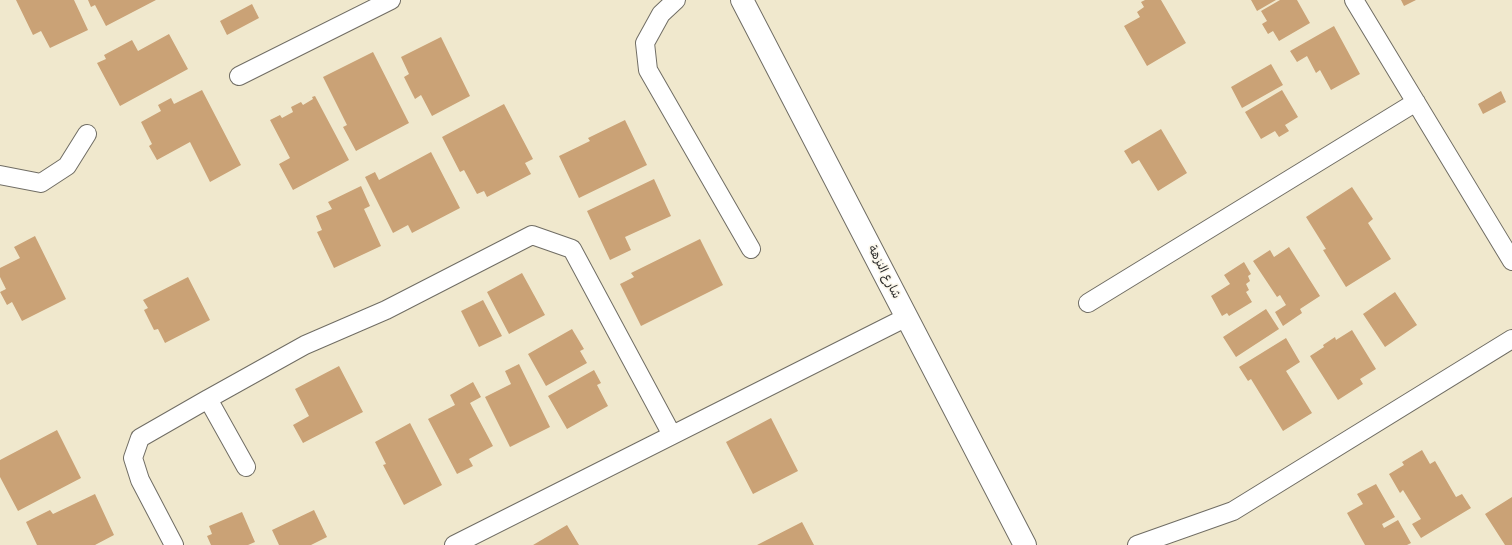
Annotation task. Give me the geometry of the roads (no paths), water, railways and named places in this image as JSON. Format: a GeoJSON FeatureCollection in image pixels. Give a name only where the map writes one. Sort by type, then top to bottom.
{"type":"FeatureCollection","features":[{"type":"Feature","properties":{"kind":"main road","name":"شارع النزهة"},"geometry":{"type":"LineString","coordinates":[[742,0],[1025,545]]}},
{"type":"Feature","properties":{"kind":"street"},"geometry":{"type":"LineString","coordinates":[[239,76],[391,0]]}},
{"type":"Feature","properties":{"kind":"street"},"geometry":{"type":"LineString","coordinates":[[676,0],[661,14],[645,43],[648,70],[750,249]]}},
{"type":"Feature","properties":{"kind":"street"},"geometry":{"type":"LineString","coordinates":[[1354,0],[1512,261]]}},
{"type":"Feature","properties":{"kind":"street"},"geometry":{"type":"LineString","coordinates":[[1088,302],[1416,102]]}},
{"type":"Feature","properties":{"kind":"street"},"geometry":{"type":"LineString","coordinates":[[0,175],[41,183],[67,166],[87,134]]}},
{"type":"Feature","properties":{"kind":"street"},"geometry":{"type":"LineString","coordinates":[[174,545],[140,480],[133,458],[140,438],[305,345],[386,310],[532,235],[572,250],[672,435]]}},
{"type":"Feature","properties":{"kind":"street"},"geometry":{"type":"LineString","coordinates":[[454,545],[907,317]]}},
{"type":"Feature","properties":{"kind":"street"},"geometry":{"type":"LineString","coordinates":[[1137,545],[1233,511],[1512,339]]}},
{"type":"Feature","properties":{"kind":"street"},"geometry":{"type":"LineString","coordinates":[[208,400],[246,467]]}}]}
